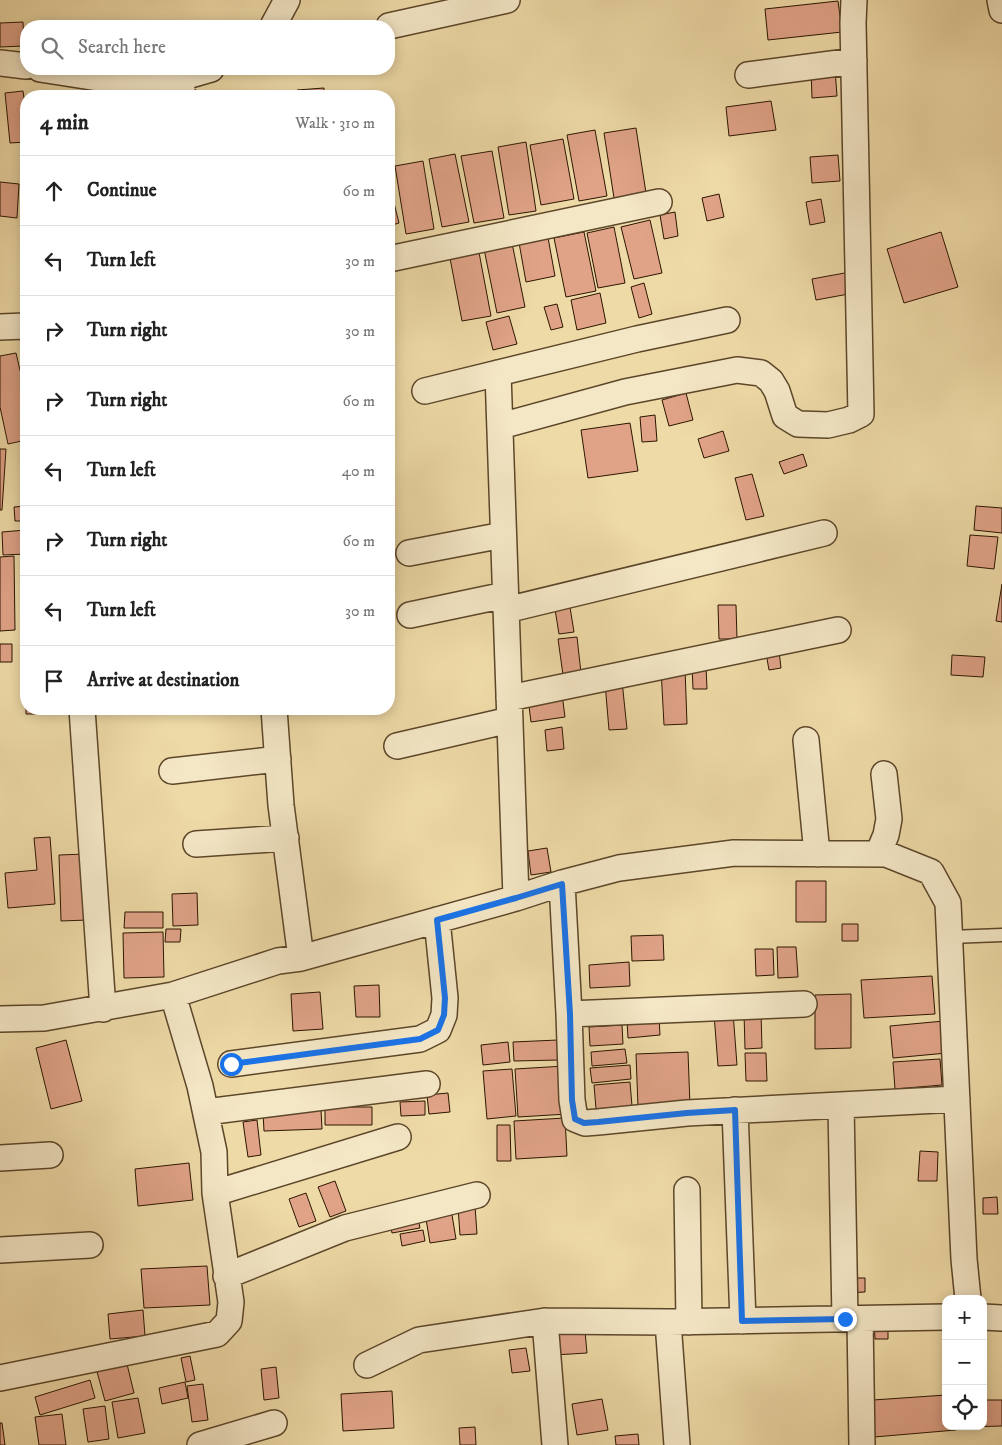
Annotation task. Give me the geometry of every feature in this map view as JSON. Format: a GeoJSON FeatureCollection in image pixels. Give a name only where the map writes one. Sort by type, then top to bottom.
{"type":"FeatureCollection","features":[{"type":"Feature","properties":{"kind":"street"},"geometry":{"type":"LineString","coordinates":[[276,20],[288,0]]}},
{"type":"Feature","properties":{"kind":"street"},"geometry":{"type":"LineString","coordinates":[[395,25],[507,0]]}},
{"type":"Feature","properties":{"kind":"street"},"geometry":{"type":"LineString","coordinates":[[501,426],[624,392],[737,370],[761,373],[772,381],[785,416],[798,424],[828,424],[849,420],[861,414],[854,0]]}},
{"type":"Feature","properties":{"kind":"street"},"geometry":{"type":"LineString","coordinates":[[1000,0],[1002,10]]}},
{"type":"Feature","properties":{"kind":"street"},"geometry":{"type":"LineString","coordinates":[[748,75],[854,61]]}},
{"type":"Feature","properties":{"kind":"street"},"geometry":{"type":"LineString","coordinates":[[0,63],[20,65]]}},
{"type":"Feature","properties":{"kind":"street"},"geometry":{"type":"LineString","coordinates":[[78,75],[117,81],[182,87],[201,75]]}},
{"type":"Feature","properties":{"kind":"street"},"geometry":{"type":"LineString","coordinates":[[395,258],[659,202]]}},
{"type":"Feature","properties":{"kind":"street"},"geometry":{"type":"LineString","coordinates":[[425,391],[637,339],[728,320]]}},
{"type":"Feature","properties":{"kind":"street"},"geometry":{"type":"LineString","coordinates":[[0,327],[20,326]]}},
{"type":"Feature","properties":{"kind":"street"},"geometry":{"type":"LineString","coordinates":[[498,373],[516,898]]}},
{"type":"Feature","properties":{"kind":"street"},"geometry":{"type":"LineString","coordinates":[[410,615],[506,603],[824,533]]}},
{"type":"Feature","properties":{"kind":"street"},"geometry":{"type":"LineString","coordinates":[[409,553],[503,534]]}},
{"type":"Feature","properties":{"kind":"street"},"geometry":{"type":"LineString","coordinates":[[397,746],[509,709],[838,630]]}},
{"type":"Feature","properties":{"kind":"street"},"geometry":{"type":"LineString","coordinates":[[82,715],[103,1009]]}},
{"type":"Feature","properties":{"kind":"street"},"geometry":{"type":"LineString","coordinates":[[274,715],[281,806],[301,958]]}},
{"type":"Feature","properties":{"kind":"street"},"geometry":{"type":"LineString","coordinates":[[806,740],[817,854]]}},
{"type":"Feature","properties":{"kind":"street"},"geometry":{"type":"LineString","coordinates":[[172,771],[278,758]]}},
{"type":"Feature","properties":{"kind":"street"},"geometry":{"type":"LineString","coordinates":[[878,854],[886,835],[889,819],[884,774]]}},
{"type":"Feature","properties":{"kind":"street"},"geometry":{"type":"LineString","coordinates":[[196,844],[286,838]]}},
{"type":"Feature","properties":{"kind":"street"},"geometry":{"type":"LineString","coordinates":[[0,1019],[44,1018],[173,996],[278,961],[301,958],[619,868],[734,853],[886,854],[931,872],[948,903],[964,1259],[968,1295]]}},
{"type":"Feature","properties":{"kind":"street"},"geometry":{"type":"LineString","coordinates":[[562,884],[570,1014],[572,1100],[575,1119],[584,1123],[687,1113],[957,1099]]}},
{"type":"Feature","properties":{"kind":"street"},"geometry":{"type":"LineString","coordinates":[[231,1064],[420,1039],[438,1030],[444,1015],[445,998],[437,920]]}},
{"type":"Feature","properties":{"kind":"street"},"geometry":{"type":"LineString","coordinates":[[0,1378],[217,1334],[229,1321],[231,1302],[215,1193],[214,1152],[200,1086],[173,996]]}},
{"type":"Feature","properties":{"kind":"street"},"geometry":{"type":"LineString","coordinates":[[570,1014],[804,1004]]}},
{"type":"Feature","properties":{"kind":"street"},"geometry":{"type":"LineString","coordinates":[[206,1112],[427,1084]]}},
{"type":"Feature","properties":{"kind":"street"},"geometry":{"type":"LineString","coordinates":[[841,1105],[852,1319],[862,1445]]}},
{"type":"Feature","properties":{"kind":"street"},"geometry":{"type":"LineString","coordinates":[[735,1110],[742,1321]]}},
{"type":"Feature","properties":{"kind":"street"},"geometry":{"type":"LineString","coordinates":[[215,1193],[398,1136]]}},
{"type":"Feature","properties":{"kind":"street"},"geometry":{"type":"LineString","coordinates":[[0,1158],[50,1155]]}},
{"type":"Feature","properties":{"kind":"street"},"geometry":{"type":"LineString","coordinates":[[678,1445],[678,1322],[687,1190]]}},
{"type":"Feature","properties":{"kind":"street"},"geometry":{"type":"LineString","coordinates":[[226,1276],[345,1228],[477,1196]]}},
{"type":"Feature","properties":{"kind":"street"},"geometry":{"type":"LineString","coordinates":[[0,1250],[90,1245]]}},
{"type":"Feature","properties":{"kind":"street"},"geometry":{"type":"LineString","coordinates":[[367,1365],[419,1340],[545,1321],[678,1322],[942,1317]]}},
{"type":"Feature","properties":{"kind":"street"},"geometry":{"type":"LineString","coordinates":[[987,1317],[1002,1318]]}},
{"type":"Feature","properties":{"kind":"street"},"geometry":{"type":"LineString","coordinates":[[545,1321],[555,1445]]}},
{"type":"Feature","properties":{"kind":"street"},"geometry":{"type":"LineString","coordinates":[[200,1445],[274,1423]]}},
{"type":"Feature","properties":{"kind":"lane"},"geometry":{"type":"LineString","coordinates":[[950,937],[1002,936]]}},
{"type":"Feature","properties":{"kind":"building"},"geometry":{"type":"Polygon","coordinates":[[[838,1],[842,32],[768,40],[765,9],[838,1]]]}},
{"type":"Feature","properties":{"kind":"building"},"geometry":{"type":"Polygon","coordinates":[[[20,22],[20,46],[0,47],[0,23],[20,22]]]}},
{"type":"Feature","properties":{"kind":"building"},"geometry":{"type":"Polygon","coordinates":[[[835,69],[837,96],[812,98],[811,70],[835,69]]]}},
{"type":"Feature","properties":{"kind":"building"},"geometry":{"type":"Polygon","coordinates":[[[324,88],[324,90],[297,90],[324,88]]]}},
{"type":"Feature","properties":{"kind":"building"},"geometry":{"type":"Polygon","coordinates":[[[20,91],[20,142],[10,143],[5,93],[20,91]]]}},
{"type":"Feature","properties":{"kind":"building"},"geometry":{"type":"Polygon","coordinates":[[[771,101],[776,130],[729,136],[726,107],[771,101]]]}},
{"type":"Feature","properties":{"kind":"building"},"geometry":{"type":"Polygon","coordinates":[[[636,128],[646,193],[614,198],[604,133],[636,128]]]}},
{"type":"Feature","properties":{"kind":"building"},"geometry":{"type":"Polygon","coordinates":[[[595,130],[607,196],[579,201],[567,135],[595,130]]]}},
{"type":"Feature","properties":{"kind":"building"},"geometry":{"type":"Polygon","coordinates":[[[563,139],[574,199],[541,205],[530,145],[563,139]]]}},
{"type":"Feature","properties":{"kind":"building"},"geometry":{"type":"Polygon","coordinates":[[[526,142],[536,211],[509,215],[498,147],[526,142]]]}},
{"type":"Feature","properties":{"kind":"building"},"geometry":{"type":"Polygon","coordinates":[[[492,151],[504,218],[474,223],[461,156],[492,151]]]}},
{"type":"Feature","properties":{"kind":"building"},"geometry":{"type":"Polygon","coordinates":[[[455,154],[469,222],[442,227],[429,159],[455,154]]]}},
{"type":"Feature","properties":{"kind":"building"},"geometry":{"type":"Polygon","coordinates":[[[838,155],[840,181],[812,183],[810,157],[838,155]]]}},
{"type":"Feature","properties":{"kind":"building"},"geometry":{"type":"Polygon","coordinates":[[[423,161],[434,229],[406,234],[395,166],[423,161]]]}},
{"type":"Feature","properties":{"kind":"building"},"geometry":{"type":"Polygon","coordinates":[[[0,182],[19,184],[17,218],[0,216],[0,182]]]}},
{"type":"Feature","properties":{"kind":"building"},"geometry":{"type":"Polygon","coordinates":[[[719,194],[724,217],[707,221],[702,198],[719,194]]]}},
{"type":"Feature","properties":{"kind":"building"},"geometry":{"type":"Polygon","coordinates":[[[821,199],[825,222],[810,225],[806,202],[821,199]]]}},
{"type":"Feature","properties":{"kind":"building"},"geometry":{"type":"Polygon","coordinates":[[[395,207],[399,223],[395,224],[395,207]]]}},
{"type":"Feature","properties":{"kind":"building"},"geometry":{"type":"Polygon","coordinates":[[[675,212],[678,236],[664,239],[660,215],[675,212]]]}},
{"type":"Feature","properties":{"kind":"building"},"geometry":{"type":"Polygon","coordinates":[[[650,220],[662,273],[634,279],[621,227],[650,220]]]}},
{"type":"Feature","properties":{"kind":"building"},"geometry":{"type":"Polygon","coordinates":[[[614,227],[625,283],[598,288],[587,233],[614,227]]]}},
{"type":"Feature","properties":{"kind":"building"},"geometry":{"type":"Polygon","coordinates":[[[547,232],[555,276],[526,282],[518,237],[547,232]]]}},
{"type":"Feature","properties":{"kind":"building"},"geometry":{"type":"Polygon","coordinates":[[[584,232],[596,291],[566,297],[554,238],[584,232]]]}},
{"type":"Feature","properties":{"kind":"building"},"geometry":{"type":"Polygon","coordinates":[[[941,232],[958,287],[904,303],[887,249],[941,232]]]}},
{"type":"Feature","properties":{"kind":"building"},"geometry":{"type":"Polygon","coordinates":[[[512,243],[525,307],[497,313],[484,249],[512,243]]]}},
{"type":"Feature","properties":{"kind":"building"},"geometry":{"type":"Polygon","coordinates":[[[478,247],[491,316],[462,321],[449,253],[478,247]]]}},
{"type":"Feature","properties":{"kind":"building"},"geometry":{"type":"Polygon","coordinates":[[[850,272],[854,293],[816,300],[812,279],[850,272]]]}},
{"type":"Feature","properties":{"kind":"building"},"geometry":{"type":"Polygon","coordinates":[[[644,283],[652,314],[639,318],[631,287],[644,283]]]}},
{"type":"Feature","properties":{"kind":"building"},"geometry":{"type":"Polygon","coordinates":[[[600,293],[606,323],[577,330],[571,300],[600,293]]]}},
{"type":"Feature","properties":{"kind":"building"},"geometry":{"type":"Polygon","coordinates":[[[557,304],[563,327],[551,330],[544,307],[557,304]]]}},
{"type":"Feature","properties":{"kind":"building"},"geometry":{"type":"Polygon","coordinates":[[[509,316],[517,344],[493,350],[486,322],[509,316]]]}},
{"type":"Feature","properties":{"kind":"building"},"geometry":{"type":"Polygon","coordinates":[[[16,353],[20,370],[20,441],[8,444],[0,407],[0,356],[16,353]]]}},
{"type":"Feature","properties":{"kind":"building"},"geometry":{"type":"Polygon","coordinates":[[[686,393],[693,420],[669,426],[662,400],[686,393]]]}},
{"type":"Feature","properties":{"kind":"building"},"geometry":{"type":"Polygon","coordinates":[[[655,415],[657,441],[642,442],[640,417],[655,415]]]}},
{"type":"Feature","properties":{"kind":"building"},"geometry":{"type":"Polygon","coordinates":[[[630,423],[638,471],[588,478],[581,430],[630,423]]]}},
{"type":"Feature","properties":{"kind":"building"},"geometry":{"type":"Polygon","coordinates":[[[723,431],[729,451],[704,458],[698,439],[723,431]]]}},
{"type":"Feature","properties":{"kind":"building"},"geometry":{"type":"Polygon","coordinates":[[[0,449],[6,449],[2,510],[0,510],[0,449]]]}},
{"type":"Feature","properties":{"kind":"building"},"geometry":{"type":"Polygon","coordinates":[[[803,454],[807,466],[784,474],[779,462],[803,454]]]}},
{"type":"Feature","properties":{"kind":"building"},"geometry":{"type":"Polygon","coordinates":[[[752,474],[764,516],[746,520],[735,478],[752,474]]]}},
{"type":"Feature","properties":{"kind":"building"},"geometry":{"type":"Polygon","coordinates":[[[20,506],[20,521],[15,521],[14,507],[20,506]]]}},
{"type":"Feature","properties":{"kind":"building"},"geometry":{"type":"Polygon","coordinates":[[[976,506],[1002,508],[1002,533],[974,530],[976,506]]]}},
{"type":"Feature","properties":{"kind":"building"},"geometry":{"type":"Polygon","coordinates":[[[20,530],[20,554],[3,555],[2,532],[20,530]]]}},
{"type":"Feature","properties":{"kind":"building"},"geometry":{"type":"Polygon","coordinates":[[[970,535],[998,537],[994,569],[967,566],[970,535]]]}},
{"type":"Feature","properties":{"kind":"building"},"geometry":{"type":"Polygon","coordinates":[[[14,556],[15,630],[0,631],[0,557],[14,556]]]}},
{"type":"Feature","properties":{"kind":"building"},"geometry":{"type":"Polygon","coordinates":[[[1002,584],[1002,622],[996,621],[1002,584]]]}},
{"type":"Feature","properties":{"kind":"building"},"geometry":{"type":"Polygon","coordinates":[[[569,601],[574,632],[559,634],[554,603],[569,601]]]}},
{"type":"Feature","properties":{"kind":"building"},"geometry":{"type":"Polygon","coordinates":[[[718,605],[736,605],[737,639],[719,639],[718,605]]]}},
{"type":"Feature","properties":{"kind":"building"},"geometry":{"type":"Polygon","coordinates":[[[577,637],[581,673],[563,675],[558,639],[577,637]]]}},
{"type":"Feature","properties":{"kind":"building"},"geometry":{"type":"Polygon","coordinates":[[[0,644],[12,644],[12,662],[0,662],[0,644]]]}},
{"type":"Feature","properties":{"kind":"building"},"geometry":{"type":"Polygon","coordinates":[[[779,651],[781,668],[769,670],[766,653],[779,651]]]}},
{"type":"Feature","properties":{"kind":"building"},"geometry":{"type":"Polygon","coordinates":[[[952,655],[985,657],[983,677],[951,675],[952,655]]]}},
{"type":"Feature","properties":{"kind":"building"},"geometry":{"type":"Polygon","coordinates":[[[692,666],[706,666],[707,689],[693,689],[692,666]]]}},
{"type":"Feature","properties":{"kind":"building"},"geometry":{"type":"Polygon","coordinates":[[[685,668],[687,724],[664,725],[661,669],[685,668]]]}},
{"type":"Feature","properties":{"kind":"building"},"geometry":{"type":"Polygon","coordinates":[[[622,681],[627,729],[609,730],[605,683],[622,681]]]}},
{"type":"Feature","properties":{"kind":"building"},"geometry":{"type":"Polygon","coordinates":[[[562,694],[565,717],[531,722],[528,698],[562,694]]]}},
{"type":"Feature","properties":{"kind":"building"},"geometry":{"type":"Polygon","coordinates":[[[562,727],[564,749],[547,751],[545,730],[562,727]]]}},
{"type":"Feature","properties":{"kind":"building"},"geometry":{"type":"Polygon","coordinates":[[[50,837],[55,904],[8,908],[5,873],[37,870],[34,838],[50,837]]]}},
{"type":"Feature","properties":{"kind":"building"},"geometry":{"type":"Polygon","coordinates":[[[547,848],[551,872],[531,875],[528,851],[547,848]]]}},
{"type":"Feature","properties":{"kind":"building"},"geometry":{"type":"Polygon","coordinates":[[[85,854],[88,920],[61,921],[59,855],[85,854]]]}},
{"type":"Feature","properties":{"kind":"building"},"geometry":{"type":"Polygon","coordinates":[[[796,881],[826,881],[826,922],[796,922],[796,881]]]}},
{"type":"Feature","properties":{"kind":"building"},"geometry":{"type":"Polygon","coordinates":[[[197,893],[198,925],[173,926],[172,894],[197,893]]]}},
{"type":"Feature","properties":{"kind":"building"},"geometry":{"type":"Polygon","coordinates":[[[125,912],[163,912],[163,928],[124,928],[125,912]]]}},
{"type":"Feature","properties":{"kind":"building"},"geometry":{"type":"Polygon","coordinates":[[[842,924],[858,924],[858,941],[842,941],[842,924]]]}},
{"type":"Feature","properties":{"kind":"building"},"geometry":{"type":"Polygon","coordinates":[[[166,929],[181,929],[180,942],[165,942],[166,929]]]}},
{"type":"Feature","properties":{"kind":"building"},"geometry":{"type":"Polygon","coordinates":[[[163,932],[164,977],[124,978],[123,933],[163,932]]]}},
{"type":"Feature","properties":{"kind":"building"},"geometry":{"type":"Polygon","coordinates":[[[663,935],[664,960],[632,961],[631,936],[663,935]]]}},
{"type":"Feature","properties":{"kind":"building"},"geometry":{"type":"Polygon","coordinates":[[[777,947],[796,947],[798,977],[778,978],[777,947]]]}},
{"type":"Feature","properties":{"kind":"building"},"geometry":{"type":"Polygon","coordinates":[[[755,949],[773,949],[774,975],[756,976],[755,949]]]}},
{"type":"Feature","properties":{"kind":"building"},"geometry":{"type":"Polygon","coordinates":[[[629,962],[630,986],[590,988],[589,965],[629,962]]]}},
{"type":"Feature","properties":{"kind":"building"},"geometry":{"type":"Polygon","coordinates":[[[932,976],[935,1014],[864,1018],[861,980],[932,976]]]}},
{"type":"Feature","properties":{"kind":"building"},"geometry":{"type":"Polygon","coordinates":[[[379,985],[380,1017],[356,1017],[354,986],[379,985]]]}},
{"type":"Feature","properties":{"kind":"building"},"geometry":{"type":"Polygon","coordinates":[[[320,992],[323,1029],[293,1031],[291,994],[320,992]]]}},
{"type":"Feature","properties":{"kind":"building"},"geometry":{"type":"Polygon","coordinates":[[[851,994],[851,1048],[815,1049],[815,995],[851,994]]]}},
{"type":"Feature","properties":{"kind":"building"},"geometry":{"type":"Polygon","coordinates":[[[733,1012],[737,1065],[718,1066],[714,1014],[733,1012]]]}},
{"type":"Feature","properties":{"kind":"building"},"geometry":{"type":"Polygon","coordinates":[[[744,1012],[761,1012],[762,1048],[745,1049],[744,1012]]]}},
{"type":"Feature","properties":{"kind":"building"},"geometry":{"type":"Polygon","coordinates":[[[659,1017],[660,1035],[628,1038],[627,1020],[659,1017]]]}},
{"type":"Feature","properties":{"kind":"building"},"geometry":{"type":"Polygon","coordinates":[[[944,1021],[947,1053],[893,1058],[890,1026],[944,1021]]]}},
{"type":"Feature","properties":{"kind":"building"},"geometry":{"type":"Polygon","coordinates":[[[622,1025],[623,1044],[590,1046],[589,1027],[622,1025]]]}},
{"type":"Feature","properties":{"kind":"building"},"geometry":{"type":"Polygon","coordinates":[[[66,1040],[82,1101],[51,1109],[36,1048],[66,1040]]]}},
{"type":"Feature","properties":{"kind":"building"},"geometry":{"type":"Polygon","coordinates":[[[558,1040],[559,1060],[514,1061],[513,1042],[558,1040]]]}},
{"type":"Feature","properties":{"kind":"building"},"geometry":{"type":"Polygon","coordinates":[[[508,1042],[510,1062],[483,1065],[481,1045],[508,1042]]]}},
{"type":"Feature","properties":{"kind":"building"},"geometry":{"type":"Polygon","coordinates":[[[625,1049],[627,1063],[592,1066],[591,1052],[625,1049]]]}},
{"type":"Feature","properties":{"kind":"building"},"geometry":{"type":"Polygon","coordinates":[[[688,1052],[690,1106],[638,1107],[636,1054],[688,1052]]]}},
{"type":"Feature","properties":{"kind":"building"},"geometry":{"type":"Polygon","coordinates":[[[745,1053],[766,1053],[767,1081],[746,1081],[745,1053]]]}},
{"type":"Feature","properties":{"kind":"building"},"geometry":{"type":"Polygon","coordinates":[[[940,1059],[942,1085],[895,1089],[893,1062],[940,1059]]]}},
{"type":"Feature","properties":{"kind":"building"},"geometry":{"type":"Polygon","coordinates":[[[630,1065],[631,1079],[592,1083],[590,1068],[630,1065]]]}},
{"type":"Feature","properties":{"kind":"building"},"geometry":{"type":"Polygon","coordinates":[[[565,1066],[568,1114],[518,1117],[515,1069],[565,1066]]]}},
{"type":"Feature","properties":{"kind":"building"},"geometry":{"type":"Polygon","coordinates":[[[512,1069],[516,1116],[487,1119],[483,1071],[512,1069]]]}},
{"type":"Feature","properties":{"kind":"building"},"geometry":{"type":"Polygon","coordinates":[[[630,1082],[632,1106],[596,1109],[594,1085],[630,1082]]]}},
{"type":"Feature","properties":{"kind":"building"},"geometry":{"type":"Polygon","coordinates":[[[448,1093],[450,1112],[429,1114],[427,1095],[448,1093]]]}},
{"type":"Feature","properties":{"kind":"building"},"geometry":{"type":"Polygon","coordinates":[[[425,1101],[425,1115],[401,1116],[400,1102],[425,1101]]]}},
{"type":"Feature","properties":{"kind":"building"},"geometry":{"type":"Polygon","coordinates":[[[325,1107],[372,1107],[372,1125],[325,1125],[325,1107]]]}},
{"type":"Feature","properties":{"kind":"building"},"geometry":{"type":"Polygon","coordinates":[[[321,1110],[322,1129],[264,1131],[263,1112],[321,1110]]]}},
{"type":"Feature","properties":{"kind":"building"},"geometry":{"type":"Polygon","coordinates":[[[565,1118],[567,1156],[516,1159],[514,1121],[565,1118]]]}},
{"type":"Feature","properties":{"kind":"building"},"geometry":{"type":"Polygon","coordinates":[[[257,1120],[261,1155],[248,1157],[243,1122],[257,1120]]]}},
{"type":"Feature","properties":{"kind":"building"},"geometry":{"type":"Polygon","coordinates":[[[497,1125],[510,1125],[511,1161],[497,1161],[497,1125]]]}},
{"type":"Feature","properties":{"kind":"building"},"geometry":{"type":"Polygon","coordinates":[[[920,1151],[938,1152],[937,1181],[918,1181],[920,1151]]]}},
{"type":"Feature","properties":{"kind":"building"},"geometry":{"type":"Polygon","coordinates":[[[189,1163],[193,1200],[138,1206],[135,1169],[189,1163]]]}},
{"type":"Feature","properties":{"kind":"building"},"geometry":{"type":"Polygon","coordinates":[[[335,1181],[346,1211],[330,1217],[318,1187],[335,1181]]]}},
{"type":"Feature","properties":{"kind":"building"},"geometry":{"type":"Polygon","coordinates":[[[306,1193],[316,1221],[299,1227],[289,1199],[306,1193]]]}},
{"type":"Feature","properties":{"kind":"building"},"geometry":{"type":"Polygon","coordinates":[[[997,1197],[998,1214],[983,1214],[983,1198],[997,1197]]]}},
{"type":"Feature","properties":{"kind":"building"},"geometry":{"type":"Polygon","coordinates":[[[475,1206],[477,1234],[460,1235],[458,1207],[475,1206]]]}},
{"type":"Feature","properties":{"kind":"building"},"geometry":{"type":"Polygon","coordinates":[[[451,1209],[456,1239],[430,1243],[425,1213],[451,1209]]]}},
{"type":"Feature","properties":{"kind":"building"},"geometry":{"type":"Polygon","coordinates":[[[417,1213],[420,1228],[392,1233],[389,1218],[417,1213]]]}},
{"type":"Feature","properties":{"kind":"building"},"geometry":{"type":"Polygon","coordinates":[[[423,1230],[425,1241],[402,1246],[400,1234],[423,1230]]]}},
{"type":"Feature","properties":{"kind":"building"},"geometry":{"type":"Polygon","coordinates":[[[207,1266],[210,1305],[144,1308],[141,1269],[207,1266]]]}},
{"type":"Feature","properties":{"kind":"building"},"geometry":{"type":"Polygon","coordinates":[[[845,1278],[865,1278],[865,1292],[845,1293],[845,1278]]]}},
{"type":"Feature","properties":{"kind":"building"},"geometry":{"type":"Polygon","coordinates":[[[143,1310],[145,1336],[110,1339],[108,1314],[143,1310]]]}},
{"type":"Feature","properties":{"kind":"building"},"geometry":{"type":"Polygon","coordinates":[[[874,1319],[888,1319],[888,1339],[875,1339],[874,1319]]]}},
{"type":"Feature","properties":{"kind":"building"},"geometry":{"type":"Polygon","coordinates":[[[585,1331],[587,1353],[554,1355],[553,1333],[585,1331]]]}},
{"type":"Feature","properties":{"kind":"building"},"geometry":{"type":"Polygon","coordinates":[[[526,1348],[530,1371],[512,1373],[509,1350],[526,1348]]]}},
{"type":"Feature","properties":{"kind":"building"},"geometry":{"type":"Polygon","coordinates":[[[190,1356],[195,1380],[186,1382],[181,1358],[190,1356]]]}},
{"type":"Feature","properties":{"kind":"building"},"geometry":{"type":"Polygon","coordinates":[[[126,1360],[134,1393],[105,1401],[96,1368],[126,1360]]]}},
{"type":"Feature","properties":{"kind":"building"},"geometry":{"type":"Polygon","coordinates":[[[276,1367],[279,1398],[264,1400],[261,1369],[276,1367]]]}},
{"type":"Feature","properties":{"kind":"building"},"geometry":{"type":"Polygon","coordinates":[[[90,1380],[95,1398],[40,1415],[35,1397],[90,1380]]]}},
{"type":"Feature","properties":{"kind":"building"},"geometry":{"type":"Polygon","coordinates":[[[185,1382],[188,1398],[162,1404],[159,1388],[185,1382]]]}},
{"type":"Feature","properties":{"kind":"building"},"geometry":{"type":"Polygon","coordinates":[[[203,1384],[208,1420],[192,1422],[187,1386],[203,1384]]]}},
{"type":"Feature","properties":{"kind":"building"},"geometry":{"type":"Polygon","coordinates":[[[392,1391],[394,1428],[343,1431],[341,1394],[392,1391]]]}},
{"type":"Feature","properties":{"kind":"building"},"geometry":{"type":"Polygon","coordinates":[[[942,1395],[942,1430],[956,1430],[874,1437],[873,1400],[942,1395]]]}},
{"type":"Feature","properties":{"kind":"building"},"geometry":{"type":"Polygon","coordinates":[[[138,1398],[145,1433],[118,1438],[112,1402],[138,1398]]]}},
{"type":"Feature","properties":{"kind":"building"},"geometry":{"type":"Polygon","coordinates":[[[602,1399],[608,1430],[577,1435],[572,1404],[602,1399]]]}},
{"type":"Feature","properties":{"kind":"building"},"geometry":{"type":"Polygon","coordinates":[[[987,1400],[1002,1400],[1002,1426],[987,1426],[987,1400]]]}},
{"type":"Feature","properties":{"kind":"building"},"geometry":{"type":"Polygon","coordinates":[[[105,1406],[109,1439],[88,1442],[83,1409],[105,1406]]]}},
{"type":"Feature","properties":{"kind":"building"},"geometry":{"type":"Polygon","coordinates":[[[62,1414],[66,1445],[39,1445],[35,1417],[62,1414]]]}},
{"type":"Feature","properties":{"kind":"building"},"geometry":{"type":"Polygon","coordinates":[[[0,1423],[2,1423],[5,1445],[0,1445],[0,1423]]]}},
{"type":"Feature","properties":{"kind":"building"},"geometry":{"type":"Polygon","coordinates":[[[475,1427],[476,1445],[460,1445],[459,1428],[475,1427]]]}},
{"type":"Feature","properties":{"kind":"building"},"geometry":{"type":"Polygon","coordinates":[[[638,1434],[639,1445],[616,1445],[615,1436],[638,1434]]]}},
{"type":"Feature","properties":{"kind":"route"},"geometry":{"type":"LineString","coordinates":[[231,1064],[420,1039],[438,1030],[444,1015],[445,998],[437,920],[562,884],[570,1014],[572,1100],[575,1119],[584,1123],[735,1110],[742,1321],[845,1319]]}}]}
